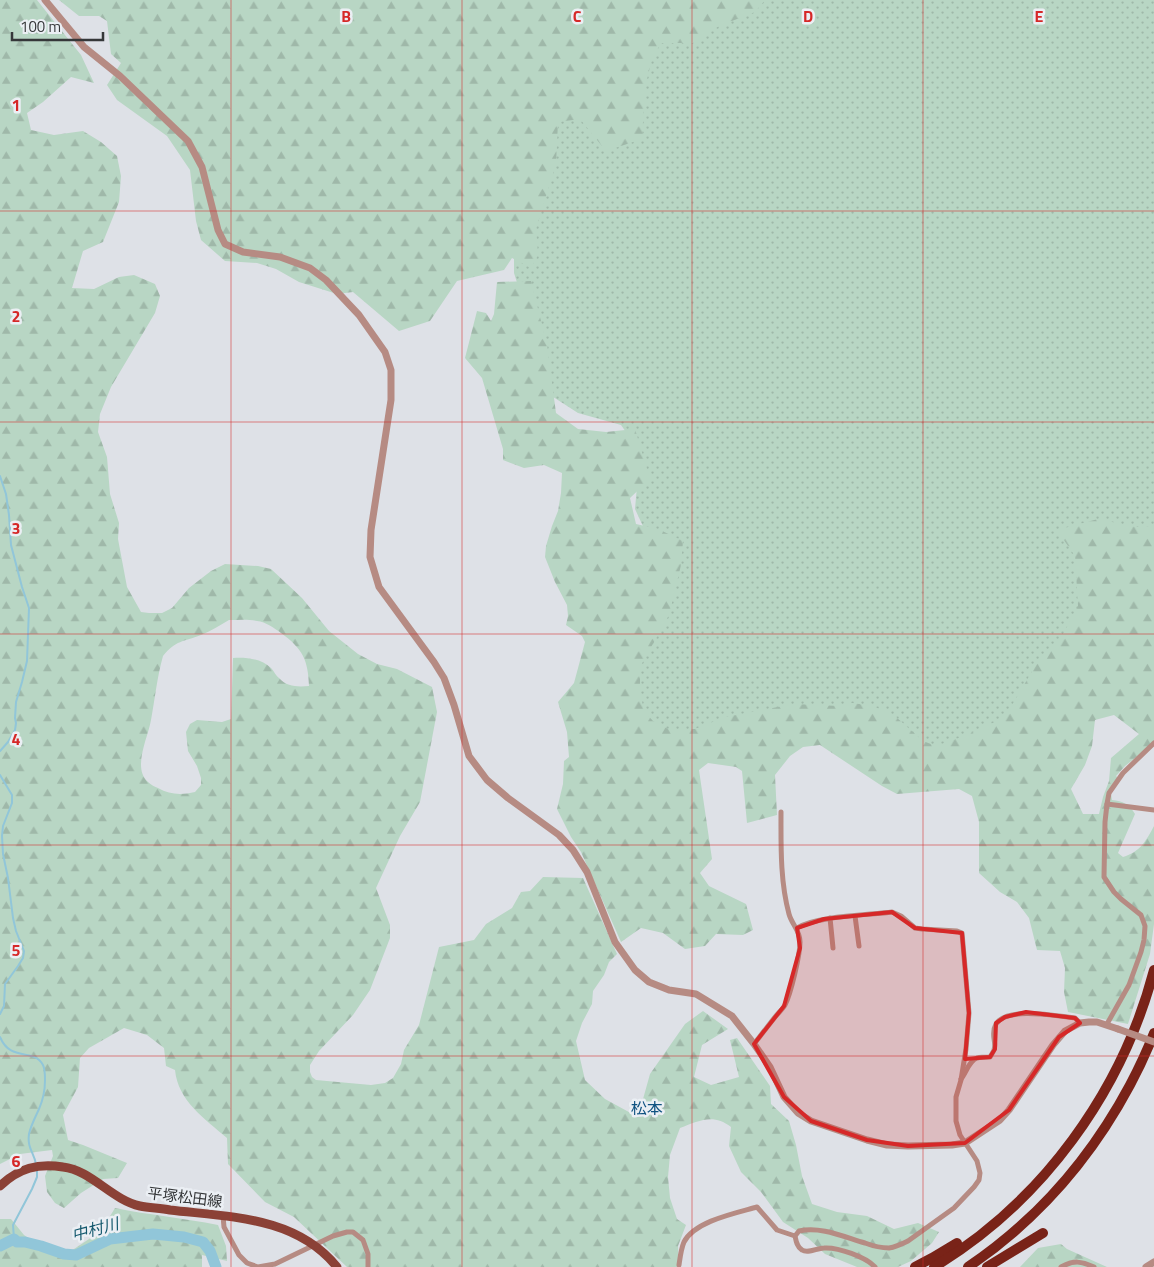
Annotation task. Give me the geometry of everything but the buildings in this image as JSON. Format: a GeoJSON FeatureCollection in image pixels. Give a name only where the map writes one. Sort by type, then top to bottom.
{"type":"FeatureCollection","features":[{"type":"Feature","properties":{"kind":"highway"},"geometry":{"type":"LineString","coordinates":[[934,1267],[996,1222],[1026,1194],[1068,1147],[1118,1068],[1144,1005],[1154,970]]}},
{"type":"Feature","properties":{"kind":"highway"},"geometry":{"type":"LineString","coordinates":[[968,1267],[999,1244],[1031,1216],[1073,1171],[1103,1131],[1120,1103],[1139,1068],[1154,1033]]}},
{"type":"Feature","properties":{"kind":"highway"},"geometry":{"type":"LineString","coordinates":[[915,1267],[952,1247],[1006,1206],[1038,1174],[1093,1110]]}},
{"type":"Feature","properties":{"kind":"highway"},"geometry":{"type":"LineString","coordinates":[[987,1267],[1044,1233]]}},
{"type":"Feature","properties":{"kind":"main road","name":"平塚松田線"},"geometry":{"type":"LineString","coordinates":[[0,1186],[9,1177],[32,1167],[41,1165],[65,1167],[83,1174],[138,1206],[252,1219],[281,1227],[314,1245],[337,1267]]}},
{"type":"Feature","properties":{"kind":"street"},"geometry":{"type":"LineString","coordinates":[[45,0],[84,47],[120,76],[188,141],[202,166],[218,230],[225,244],[243,252],[280,257],[310,268],[326,280],[359,315],[385,352],[391,370],[392,400],[371,530],[370,557],[379,587],[444,678],[469,756],[487,780],[508,798],[559,835],[573,850],[588,872],[615,942],[635,970],[649,982],[669,990],[696,994],[732,1016],[770,1067],[784,1097],[798,1113],[811,1122],[887,1145],[952,1145],[965,1143],[1000,1120],[1010,1110],[1059,1037],[1065,1031],[1080,1023],[1097,1022],[1107,1024],[1154,1042]]}},
{"type":"Feature","properties":{"kind":"street"},"geometry":{"type":"LineString","coordinates":[[1107,1024],[1129,985],[1141,952],[1145,926],[1141,915],[1121,900],[1104,877],[1105,822],[1109,792],[1123,773],[1154,743]]}},
{"type":"Feature","properties":{"kind":"street"},"geometry":{"type":"LineString","coordinates":[[1107,804],[1154,810]]}},
{"type":"Feature","properties":{"kind":"street"},"geometry":{"type":"LineString","coordinates":[[754,1044],[784,1006],[790,990],[800,948],[797,928],[794,926],[789,915],[784,885],[781,812]]}},
{"type":"Feature","properties":{"kind":"street"},"geometry":{"type":"LineString","coordinates":[[797,928],[830,918],[892,912],[901,916],[915,928],[962,933],[969,1013],[966,1049],[955,1107],[960,1135],[976,1161],[980,1173],[979,1180],[954,1208],[908,1241],[890,1248],[875,1246],[820,1230],[799,1231],[795,1236],[800,1250],[807,1252],[825,1248],[842,1250],[875,1267]]}},
{"type":"Feature","properties":{"kind":"street"},"geometry":{"type":"LineString","coordinates":[[855,916],[859,946]]}},
{"type":"Feature","properties":{"kind":"street"},"geometry":{"type":"LineString","coordinates":[[830,918],[833,948]]}},
{"type":"Feature","properties":{"kind":"street"},"geometry":{"type":"LineString","coordinates":[[961,1080],[972,1062],[977,1058],[990,1057],[995,1048],[993,1035],[996,1023],[1005,1018],[1026,1012],[1075,1018],[1080,1023]]}},
{"type":"Feature","properties":{"kind":"street"},"geometry":{"type":"LineString","coordinates":[[678,1265],[684,1242],[691,1232],[714,1219],[757,1207],[777,1230],[795,1236]]}},
{"type":"Feature","properties":{"kind":"street"},"geometry":{"type":"LineString","coordinates":[[222,1216],[224,1227],[239,1256],[247,1263],[258,1267],[275,1264],[334,1236],[347,1232],[353,1232],[363,1240],[368,1254],[368,1267]]}},
{"type":"Feature","properties":{"kind":"street"},"geometry":{"type":"LineString","coordinates":[[1061,1267],[1074,1262],[1084,1262],[1094,1267]]}},
{"type":"Feature","properties":{"kind":"street"},"geometry":{"type":"LineString","coordinates":[[1146,1267],[1154,1262]]}},
{"type":"Feature","properties":{"kind":"highlighted area"},"geometry":{"type":"Polygon","coordinates":[[[892,912],[915,928],[962,933],[969,1013],[965,1059],[990,1057],[995,1049],[996,1023],[1005,1017],[1026,1012],[1075,1018],[1080,1023],[1059,1037],[1009,1110],[965,1143],[908,1146],[867,1140],[811,1121],[784,1097],[754,1044],[784,1006],[800,948],[797,928],[824,919],[892,912]]]}},
{"type":"Feature","properties":{"kind":"green space"},"geometry":{"type":"Polygon","coordinates":[[[0,0],[37,0],[81,55],[94,83],[71,77],[43,102],[27,113],[31,130],[54,135],[83,131],[101,142],[117,156],[121,176],[119,202],[103,242],[83,251],[72,288],[94,289],[119,277],[134,275],[155,284],[160,296],[155,313],[111,387],[100,414],[98,432],[107,457],[110,494],[119,523],[118,539],[127,587],[141,612],[162,613],[172,608],[189,588],[211,571],[225,564],[258,566],[271,569],[302,598],[329,631],[358,654],[377,664],[397,669],[432,687],[437,712],[420,802],[400,836],[376,888],[390,925],[390,938],[370,990],[353,1015],[319,1051],[310,1065],[312,1077],[316,1080],[371,1085],[385,1083],[393,1078],[401,1064],[404,1050],[419,1025],[439,947],[474,940],[486,924],[512,908],[521,892],[530,891],[543,877],[583,878],[617,954],[609,962],[604,975],[593,991],[592,1004],[582,1023],[576,1041],[585,1080],[605,1099],[638,1117],[650,1074],[685,1024],[703,1011],[728,1029],[702,1045],[694,1077],[711,1085],[739,1077],[730,1040],[737,1038],[770,1086],[771,1104],[789,1121],[802,1176],[812,1204],[837,1212],[867,1216],[894,1229],[918,1223],[939,1232],[932,1243],[911,1261],[898,1267],[857,1267],[825,1254],[808,1238],[783,1222],[761,1192],[741,1172],[729,1146],[731,1127],[712,1119],[680,1128],[670,1155],[668,1177],[670,1198],[677,1219],[686,1225],[678,1246],[679,1267],[347,1267],[294,1217],[265,1202],[228,1164],[227,1138],[187,1100],[177,1081],[175,1070],[166,1066],[164,1048],[147,1035],[124,1028],[89,1048],[80,1058],[78,1087],[63,1115],[68,1140],[127,1163],[118,1178],[103,1179],[81,1193],[64,1208],[55,1203],[47,1192],[45,1176],[53,1156],[52,1150],[20,1154],[0,1164],[0,0]],[[229,620],[205,633],[176,644],[163,656],[151,720],[142,752],[141,769],[143,776],[150,784],[167,792],[181,794],[195,792],[201,785],[197,766],[188,751],[186,732],[190,724],[197,720],[222,722],[231,719],[233,658],[248,658],[267,665],[282,681],[289,685],[309,686],[306,662],[295,644],[273,627],[264,623],[250,620],[229,620]]]}},
{"type":"Feature","properties":{"kind":"green space"},"geometry":{"type":"Polygon","coordinates":[[[59,0],[765,0],[755,12],[719,26],[693,43],[661,43],[652,59],[645,87],[642,139],[606,151],[580,119],[558,122],[556,164],[536,229],[538,255],[531,268],[512,258],[504,270],[457,281],[430,321],[399,331],[353,292],[337,294],[299,282],[276,269],[257,263],[225,261],[201,240],[196,221],[190,170],[167,136],[117,100],[107,85],[121,63],[111,54],[107,21],[99,16],[79,16],[59,0]]]}},
{"type":"Feature","properties":{"kind":"green space"},"geometry":{"type":"Polygon","coordinates":[[[739,0],[1154,0],[1154,536],[1088,596],[1001,739],[936,752],[883,741],[668,742],[624,712],[653,548],[635,509],[640,452],[621,425],[578,413],[547,393],[536,343],[514,273],[514,235],[541,135],[649,42],[739,0]]]}},
{"type":"Feature","properties":{"kind":"green space"},"geometry":{"type":"Polygon","coordinates":[[[531,281],[547,345],[556,413],[578,429],[606,432],[635,429],[650,479],[630,498],[636,524],[658,529],[683,541],[681,565],[669,615],[640,667],[640,692],[644,711],[653,721],[668,729],[695,729],[725,717],[794,704],[839,706],[852,703],[873,706],[896,717],[923,741],[936,746],[970,734],[1005,717],[1037,663],[1061,638],[1078,606],[1075,556],[1057,530],[1098,519],[1136,527],[1154,526],[1154,744],[1125,766],[1116,776],[1119,779],[1111,794],[1112,800],[1125,804],[1135,814],[1118,853],[1123,857],[1134,852],[1142,845],[1154,826],[1154,924],[1150,954],[1128,1024],[1068,1012],[1064,992],[1065,968],[1060,951],[1037,950],[1029,918],[1017,902],[1000,892],[979,873],[979,822],[972,796],[959,789],[897,794],[820,745],[803,747],[790,756],[775,775],[777,815],[747,823],[742,771],[736,767],[708,763],[699,770],[712,859],[700,873],[709,886],[746,904],[753,930],[743,935],[716,934],[705,946],[685,949],[663,933],[641,928],[621,942],[581,852],[557,809],[563,784],[564,761],[569,757],[567,732],[558,702],[574,683],[585,642],[582,636],[566,625],[568,616],[567,605],[545,557],[546,546],[558,511],[562,473],[544,465],[524,468],[503,460],[503,449],[482,378],[465,358],[477,311],[486,313],[491,321],[494,314],[497,282],[531,281]],[[1114,715],[1095,720],[1092,746],[1085,765],[1071,789],[1083,814],[1099,814],[1109,781],[1111,758],[1139,734],[1114,715]]]}},
{"type":"Feature","properties":{"kind":"green space"},"geometry":{"type":"Polygon","coordinates":[[[115,1208],[218,1225],[226,1246],[227,1261],[202,1255],[202,1267],[0,1267],[0,1219],[11,1219],[24,1235],[42,1247],[71,1251],[101,1231],[115,1208]]]}},
{"type":"Feature","properties":{"kind":"green space"},"geometry":{"type":"Polygon","coordinates":[[[1061,1244],[1067,1249],[1107,1267],[1020,1267],[1038,1248],[1061,1244]]]}},
{"type":"Feature","properties":{"kind":"waterway"},"geometry":{"type":"LineString","coordinates":[[0,476],[6,494],[11,545],[29,608],[27,661],[16,702],[15,730],[0,751]]}},
{"type":"Feature","properties":{"kind":"waterway"},"geometry":{"type":"LineString","coordinates":[[0,775],[12,795],[12,803],[3,826],[3,854],[13,918],[24,951],[23,958],[5,984],[4,1006],[0,1014]]}},
{"type":"Feature","properties":{"kind":"waterway"},"geometry":{"type":"LineString","coordinates":[[0,1037],[10,1050],[34,1057],[39,1060],[44,1068],[44,1095],[29,1134],[30,1147],[36,1164]]}},
{"type":"Feature","properties":{"kind":"waterway"},"geometry":{"type":"LineString","coordinates":[[14,1239],[13,1225],[32,1189],[37,1177],[37,1171]]}},
{"type":"Feature","properties":{"kind":"waterway","name":"中村川"},"geometry":{"type":"LineString","coordinates":[[0,1246],[14,1239],[17,1242],[25,1242],[64,1254],[76,1255],[110,1239],[153,1234],[184,1237],[203,1242],[210,1251],[216,1267]]}},
{"type":"Feature","properties":{"kind":"district","name":"松本"},"geometry":{"type":"Point","coordinates":[647,1108]}}]}
